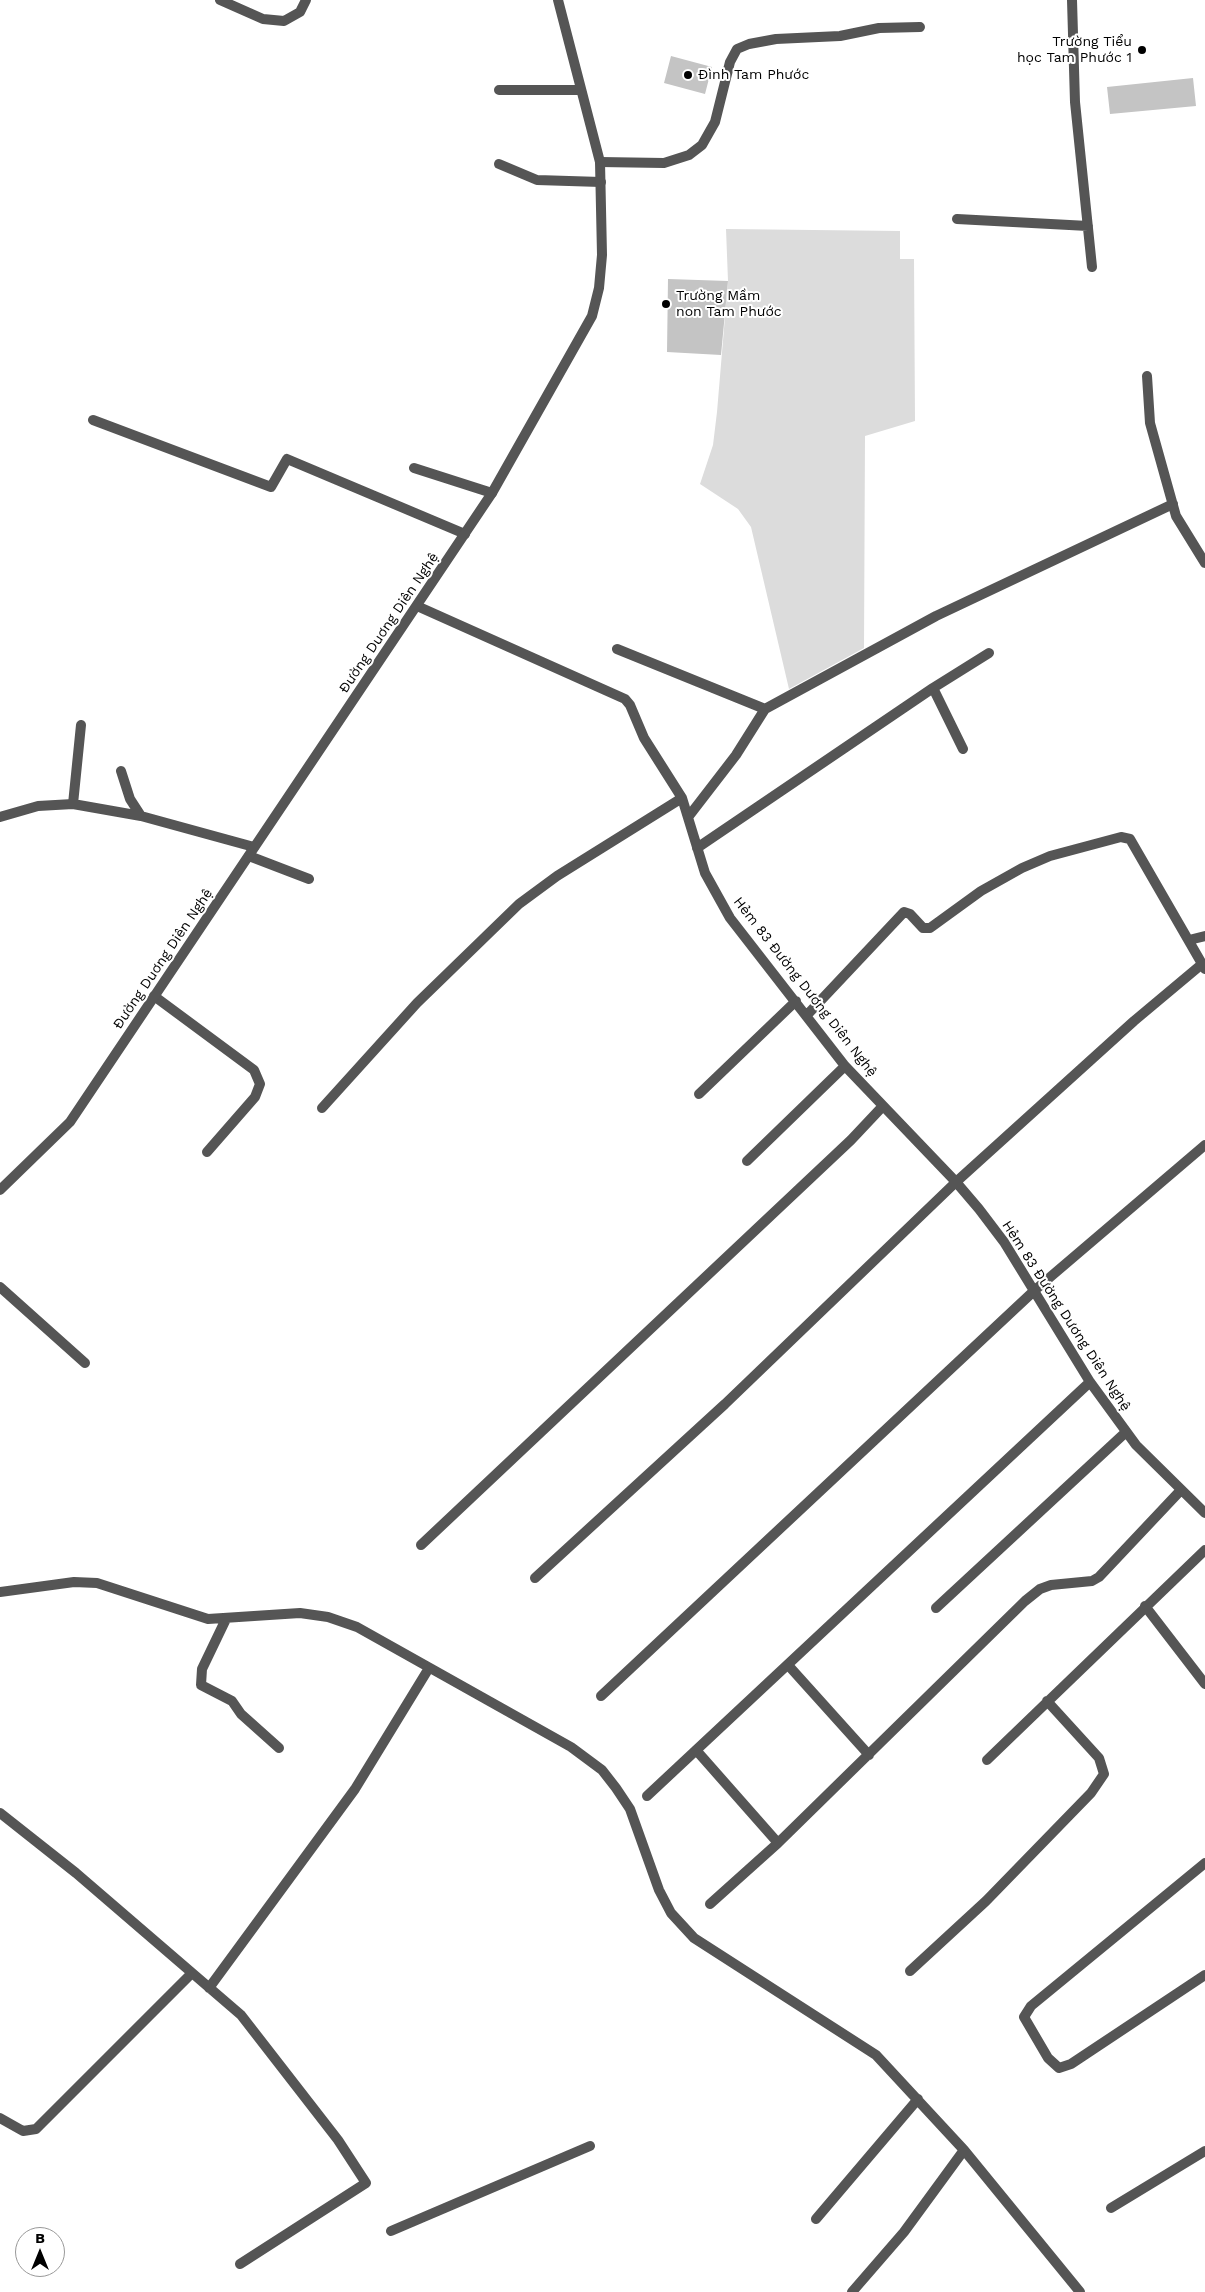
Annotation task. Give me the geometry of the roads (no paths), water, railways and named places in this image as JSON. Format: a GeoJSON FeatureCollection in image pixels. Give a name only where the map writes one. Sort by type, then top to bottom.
{"type":"FeatureCollection","features":[{"type":"Feature","properties":{"kind":"street"},"geometry":{"type":"LineString","coordinates":[[220,0],[263,19],[284,21],[300,12],[306,0]]}},
{"type":"Feature","properties":{"kind":"street","name":"Đường Duơng Diên Nghệ"},"geometry":{"type":"LineString","coordinates":[[0,1190],[70,1122],[492,493],[592,316],[599,288],[602,255],[600,162],[558,0]]}},
{"type":"Feature","properties":{"kind":"street"},"geometry":{"type":"LineString","coordinates":[[1072,0],[1076,102],[1092,267]]}},
{"type":"Feature","properties":{"kind":"street"},"geometry":{"type":"LineString","coordinates":[[600,162],[664,164],[689,155],[702,145],[715,122],[730,62],[737,49],[749,44],[776,39],[840,36],[879,28],[920,27]]}},
{"type":"Feature","properties":{"kind":"street"},"geometry":{"type":"LineString","coordinates":[[499,90],[580,90]]}},
{"type":"Feature","properties":{"kind":"street"},"geometry":{"type":"LineString","coordinates":[[500,164],[537,180],[601,182]]}},
{"type":"Feature","properties":{"kind":"street"},"geometry":{"type":"LineString","coordinates":[[957,219],[1088,226]]}},
{"type":"Feature","properties":{"kind":"street"},"geometry":{"type":"LineString","coordinates":[[1146,376],[1150,423],[1176,516],[1205,563]]}},
{"type":"Feature","properties":{"kind":"street"},"geometry":{"type":"LineString","coordinates":[[93,420],[271,487],[287,459],[465,534]]}},
{"type":"Feature","properties":{"kind":"street"},"geometry":{"type":"LineString","coordinates":[[414,468],[492,493]]}},
{"type":"Feature","properties":{"kind":"street"},"geometry":{"type":"LineString","coordinates":[[689,816],[736,755],[765,709],[936,616],[1173,504]]}},
{"type":"Feature","properties":{"kind":"street","name":"Hẻm 83 Đường Dương Diên Nghệ"},"geometry":{"type":"LineString","coordinates":[[417,606],[625,699],[644,738],[682,798],[705,873],[719,900],[845,1066],[956,1182],[1004,1242],[1090,1382],[1136,1445],[1205,1513]]}},
{"type":"Feature","properties":{"kind":"street"},"geometry":{"type":"LineString","coordinates":[[618,649],[765,709]]}},
{"type":"Feature","properties":{"kind":"street"},"geometry":{"type":"LineString","coordinates":[[697,848],[989,653]]}},
{"type":"Feature","properties":{"kind":"street"},"geometry":{"type":"LineString","coordinates":[[934,688],[963,749]]}},
{"type":"Feature","properties":{"kind":"street"},"geometry":{"type":"LineString","coordinates":[[73,804],[80,724]]}},
{"type":"Feature","properties":{"kind":"street"},"geometry":{"type":"LineString","coordinates":[[121,771],[130,799],[140,816]]}},
{"type":"Feature","properties":{"kind":"street"},"geometry":{"type":"LineString","coordinates":[[322,1108],[417,1004],[519,904],[557,876],[682,798]]}},
{"type":"Feature","properties":{"kind":"street"},"geometry":{"type":"LineString","coordinates":[[0,817],[38,806],[73,804],[140,816],[252,852],[309,879]]}},
{"type":"Feature","properties":{"kind":"street"},"geometry":{"type":"LineString","coordinates":[[534,1578],[725,1404],[956,1182],[1134,1021],[1203,966],[1130,839],[1121,837],[1050,856],[1022,868],[981,890],[930,928],[923,928],[910,914],[904,912],[807,1015]]}},
{"type":"Feature","properties":{"kind":"street"},"geometry":{"type":"LineString","coordinates":[[1189,940],[1205,936]]}},
{"type":"Feature","properties":{"kind":"street"},"geometry":{"type":"LineString","coordinates":[[154,996],[254,1070],[260,1084],[255,1097],[207,1152]]}},
{"type":"Feature","properties":{"kind":"street"},"geometry":{"type":"LineString","coordinates":[[699,1094],[796,1001]]}},
{"type":"Feature","properties":{"kind":"street"},"geometry":{"type":"LineString","coordinates":[[747,1161],[845,1066]]}},
{"type":"Feature","properties":{"kind":"street"},"geometry":{"type":"LineString","coordinates":[[421,1545],[883,1106]]}},
{"type":"Feature","properties":{"kind":"street"},"geometry":{"type":"LineString","coordinates":[[601,1696],[1035,1290],[1205,1145]]}},
{"type":"Feature","properties":{"kind":"street"},"geometry":{"type":"LineString","coordinates":[[0,1287],[85,1363]]}},
{"type":"Feature","properties":{"kind":"street"},"geometry":{"type":"LineString","coordinates":[[647,1796],[1090,1382]]}},
{"type":"Feature","properties":{"kind":"street"},"geometry":{"type":"LineString","coordinates":[[936,1608],[1126,1432]]}},
{"type":"Feature","properties":{"kind":"street"},"geometry":{"type":"LineString","coordinates":[[710,1904],[778,1843],[1025,1601],[1040,1589],[1051,1585],[1092,1581],[1099,1577],[1181,1490]]}},
{"type":"Feature","properties":{"kind":"street"},"geometry":{"type":"LineString","coordinates":[[987,1760],[1205,1550]]}},
{"type":"Feature","properties":{"kind":"street"},"geometry":{"type":"LineString","coordinates":[[0,1592],[74,1582],[97,1583],[208,1618],[300,1613],[328,1617],[357,1627],[571,1747],[602,1770],[630,1810],[651,1873],[671,1913],[694,1938],[864,2046],[888,2066],[964,2150],[1080,2292]]}},
{"type":"Feature","properties":{"kind":"street"},"geometry":{"type":"LineString","coordinates":[[1145,1606],[1205,1684]]}},
{"type":"Feature","properties":{"kind":"street"},"geometry":{"type":"LineString","coordinates":[[226,1618],[202,1669],[201,1685],[232,1701],[241,1714],[279,1748]]}},
{"type":"Feature","properties":{"kind":"street"},"geometry":{"type":"LineString","coordinates":[[788,1665],[869,1755]]}},
{"type":"Feature","properties":{"kind":"street"},"geometry":{"type":"LineString","coordinates":[[209,1988],[355,1789],[429,1668]]}},
{"type":"Feature","properties":{"kind":"street"},"geometry":{"type":"LineString","coordinates":[[910,1971],[986,1901],[1091,1793],[1104,1774],[1099,1758],[1047,1701]]}},
{"type":"Feature","properties":{"kind":"street"},"geometry":{"type":"LineString","coordinates":[[696,1750],[778,1843]]}},
{"type":"Feature","properties":{"kind":"street"},"geometry":{"type":"LineString","coordinates":[[0,1813],[76,1873],[241,2015],[261,2038],[311,2108],[338,2140],[366,2183],[240,2264]]}},
{"type":"Feature","properties":{"kind":"street"},"geometry":{"type":"LineString","coordinates":[[1205,1863],[1031,2006],[1024,2017],[1048,2058],[1059,2068],[1071,2064],[1205,1975]]}},
{"type":"Feature","properties":{"kind":"street"},"geometry":{"type":"LineString","coordinates":[[0,2118],[23,2132],[36,2129],[192,1973]]}},
{"type":"Feature","properties":{"kind":"street"},"geometry":{"type":"LineString","coordinates":[[816,2219],[918,2099]]}},
{"type":"Feature","properties":{"kind":"street"},"geometry":{"type":"LineString","coordinates":[[391,2231],[590,2146]]}},
{"type":"Feature","properties":{"kind":"street"},"geometry":{"type":"LineString","coordinates":[[852,2292],[904,2232],[964,2150]]}},
{"type":"Feature","properties":{"kind":"street"},"geometry":{"type":"LineString","coordinates":[[1112,2208],[1205,2150]]}},
{"type":"Feature","properties":{"kind":"place","name":"Trường Tiểu học Tam Phước 1"},"geometry":{"type":"Point","coordinates":[1142,50]}},
{"type":"Feature","properties":{"kind":"place","name":"Đình Tam Phước"},"geometry":{"type":"Point","coordinates":[688,75]}},
{"type":"Feature","properties":{"kind":"place","name":"Trường Mầm non Tam Phước"},"geometry":{"type":"Point","coordinates":[666,304]}}]}
